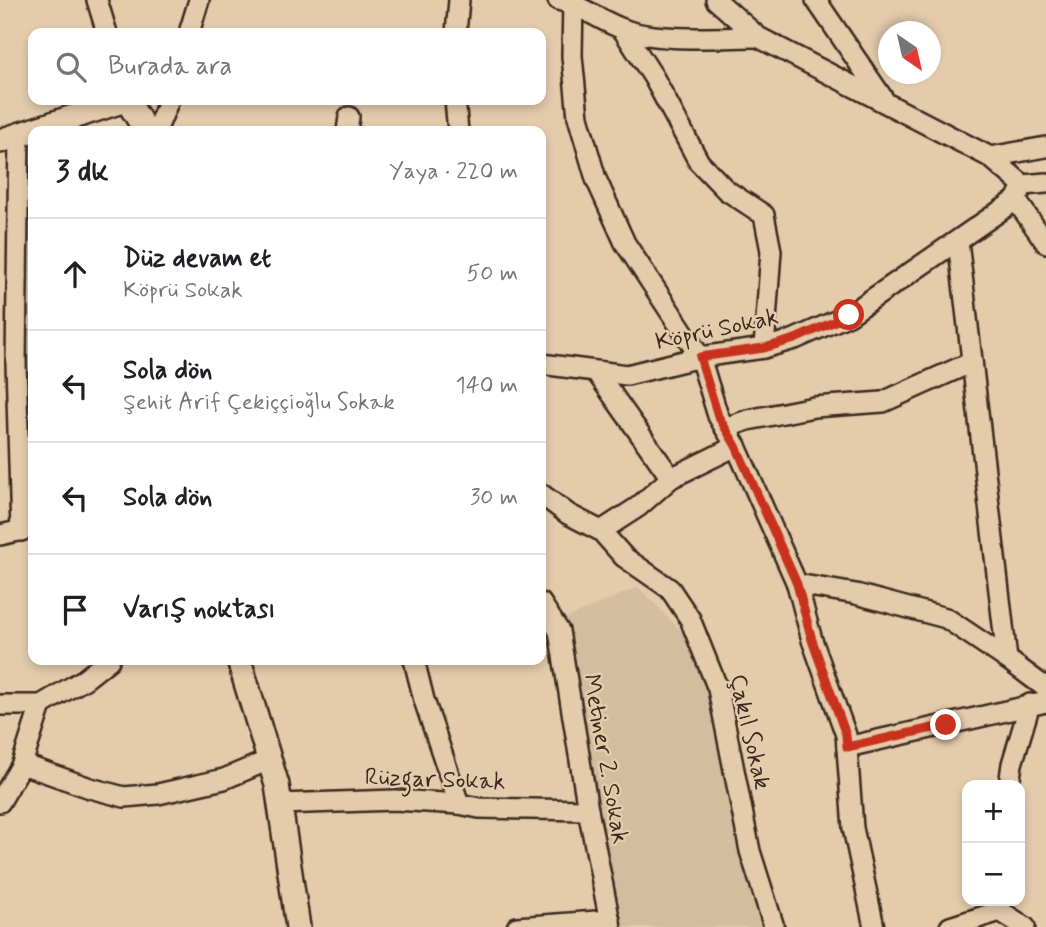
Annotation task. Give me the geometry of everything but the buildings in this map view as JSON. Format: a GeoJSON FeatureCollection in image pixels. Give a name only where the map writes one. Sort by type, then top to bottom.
{"type":"FeatureCollection","features":[{"type":"Feature","properties":{"kind":"street"},"geometry":{"type":"LineString","coordinates":[[97,0],[105,28]]}},
{"type":"Feature","properties":{"kind":"street"},"geometry":{"type":"LineString","coordinates":[[191,28],[199,0]]}},
{"type":"Feature","properties":{"kind":"street"},"geometry":{"type":"LineString","coordinates":[[456,28],[459,0]]}},
{"type":"Feature","properties":{"kind":"street"},"geometry":{"type":"LineString","coordinates":[[716,0],[758,37],[990,157],[1020,192],[1046,243]]}},
{"type":"Feature","properties":{"kind":"street"},"geometry":{"type":"LineString","coordinates":[[816,0],[886,104]]}},
{"type":"Feature","properties":{"kind":"street"},"geometry":{"type":"LineString","coordinates":[[568,1],[623,30],[647,35],[758,37]]}},
{"type":"Feature","properties":{"kind":"street"},"geometry":{"type":"LineString","coordinates":[[568,1],[578,117],[596,178],[625,243],[700,357],[718,416],[736,446],[797,584],[812,640],[846,735],[852,828],[874,927]]}},
{"type":"Feature","properties":{"kind":"street"},"geometry":{"type":"LineString","coordinates":[[623,30],[654,78],[699,162],[726,190],[764,215],[771,251],[764,348]]}},
{"type":"Feature","properties":{"kind":"street"},"geometry":{"type":"LineString","coordinates":[[49,126],[111,105]]}},
{"type":"Feature","properties":{"kind":"street"},"geometry":{"type":"LineString","coordinates":[[129,105],[143,126]]}},
{"type":"Feature","properties":{"kind":"street"},"geometry":{"type":"LineString","coordinates":[[158,126],[167,105]]}},
{"type":"Feature","properties":{"kind":"street"},"geometry":{"type":"LineString","coordinates":[[455,105],[458,126]]}},
{"type":"Feature","properties":{"kind":"street"},"geometry":{"type":"LineString","coordinates":[[0,535],[27,529],[16,363],[10,139],[28,133]]}},
{"type":"Feature","properties":{"kind":"street"},"geometry":{"type":"LineString","coordinates":[[990,157],[1046,147]]}},
{"type":"Feature","properties":{"kind":"street"},"geometry":{"type":"LineString","coordinates":[[1020,192],[1046,183]]}},
{"type":"Feature","properties":{"kind":"street","name":"Köprü Sokak"},"geometry":{"type":"LineString","coordinates":[[546,365],[627,376],[700,357],[764,348],[795,339],[849,315],[958,240],[1020,192]]}},
{"type":"Feature","properties":{"kind":"street"},"geometry":{"type":"LineString","coordinates":[[958,240],[1007,659]]}},
{"type":"Feature","properties":{"kind":"street"},"geometry":{"type":"LineString","coordinates":[[725,428],[748,419],[814,407],[883,402],[972,362]]}},
{"type":"Feature","properties":{"kind":"street"},"geometry":{"type":"LineString","coordinates":[[597,373],[671,478]]}},
{"type":"Feature","properties":{"kind":"street"},"geometry":{"type":"LineString","coordinates":[[601,531],[638,507],[671,478],[736,446]]}},
{"type":"Feature","properties":{"kind":"street","name":"Çakıl Sokak"},"geometry":{"type":"LineString","coordinates":[[546,498],[568,514],[601,531],[624,557],[670,589],[690,619],[718,689],[750,851],[774,927]]}},
{"type":"Feature","properties":{"kind":"street"},"geometry":{"type":"LineString","coordinates":[[797,584],[856,594],[946,618],[1046,688]]}},
{"type":"Feature","properties":{"kind":"street","name":"Metiner 2. Sokak"},"geometry":{"type":"LineString","coordinates":[[546,611],[559,631],[588,810],[611,923]]}},
{"type":"Feature","properties":{"kind":"street"},"geometry":{"type":"LineString","coordinates":[[0,705],[41,705],[85,679],[103,665]]}},
{"type":"Feature","properties":{"kind":"street"},"geometry":{"type":"LineString","coordinates":[[241,665],[270,760],[280,804],[298,927]]}},
{"type":"Feature","properties":{"kind":"street"},"geometry":{"type":"LineString","coordinates":[[415,665],[424,700],[459,804]]}},
{"type":"Feature","properties":{"kind":"street"},"geometry":{"type":"LineString","coordinates":[[847,747],[1038,703]]}},
{"type":"Feature","properties":{"kind":"street"},"geometry":{"type":"LineString","coordinates":[[1010,780],[1012,764],[1038,703]]}},
{"type":"Feature","properties":{"kind":"street"},"geometry":{"type":"LineString","coordinates":[[0,802],[22,764],[41,705]]}},
{"type":"Feature","properties":{"kind":"street"},"geometry":{"type":"LineString","coordinates":[[22,764],[90,789],[124,797],[158,794],[224,779],[270,760]]}},
{"type":"Feature","properties":{"kind":"street","name":"Rüzgar Sokak"},"geometry":{"type":"LineString","coordinates":[[280,804],[395,800],[479,808],[588,810]]}},
{"type":"Feature","properties":{"kind":"street"},"geometry":{"type":"LineString","coordinates":[[950,927],[1002,913],[1025,927]]}},
{"type":"Feature","properties":{"kind":"street"},"geometry":{"type":"LineString","coordinates":[[517,927],[611,923]]}},
{"type":"Feature","properties":{"kind":"shaded area"},"geometry":{"type":"Polygon","coordinates":[[[638,587],[693,643],[713,694],[768,927],[616,927],[562,620],[638,587]]]}},
{"type":"Feature","properties":{"kind":"route"},"geometry":{"type":"LineString","coordinates":[[849,315],[795,339],[764,348],[700,357],[718,416],[736,446],[764,505],[797,584],[812,640],[846,735],[847,747],[946,725]]}}]}
